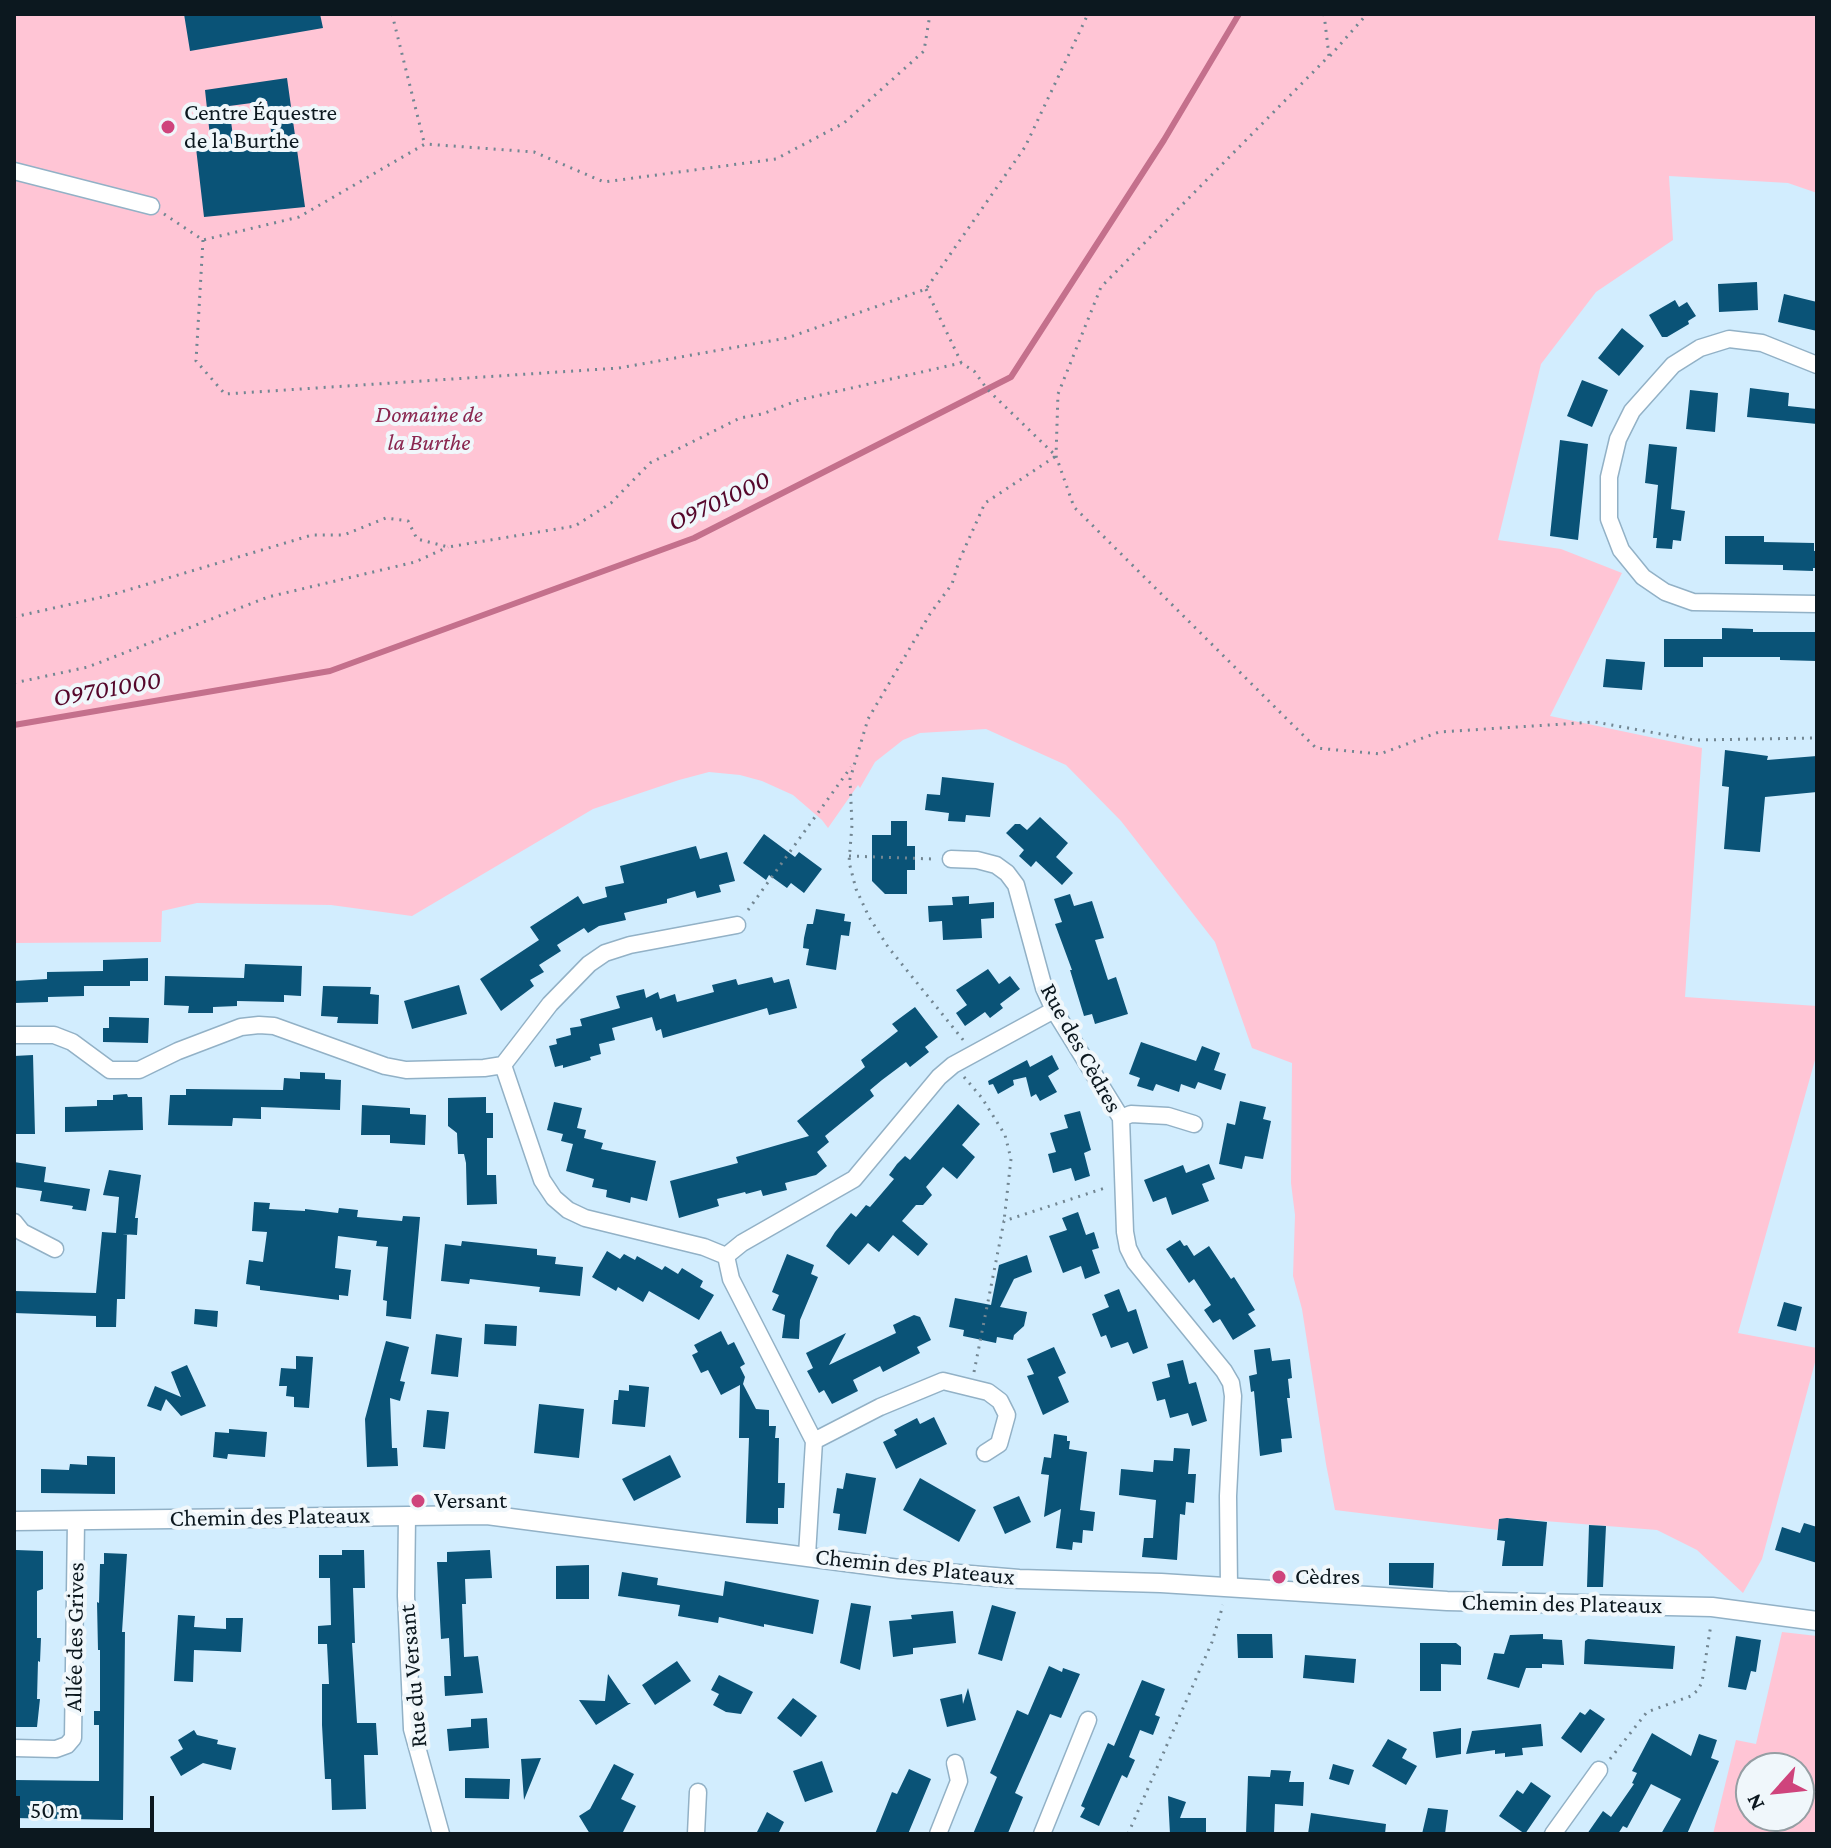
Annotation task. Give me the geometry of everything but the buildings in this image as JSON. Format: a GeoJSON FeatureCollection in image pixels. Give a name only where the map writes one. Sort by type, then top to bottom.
{"type":"FeatureCollection","features":[{"type":"Feature","properties":{"kind":"street"},"geometry":{"type":"LineString","coordinates":[[14,171],[151,206]]}},
{"type":"Feature","properties":{"kind":"street"},"geometry":{"type":"LineString","coordinates":[[1817,365],[1762,343],[1729,339],[1700,348],[1673,365],[1632,411],[1618,439],[1609,477],[1609,519],[1621,550],[1643,577],[1665,592],[1693,602],[1817,604]]}},
{"type":"Feature","properties":{"kind":"street","name":"Rue des Cèdres"},"geometry":{"type":"LineString","coordinates":[[951,859],[977,860],[996,865],[1016,885],[1044,988],[1054,1010],[1121,1118],[1128,1248],[1135,1262],[1231,1383],[1229,1587]]}},
{"type":"Feature","properties":{"kind":"street"},"geometry":{"type":"LineString","coordinates":[[14,1035],[54,1035],[72,1042],[110,1070],[139,1070],[241,1027],[259,1025],[274,1026],[385,1066],[406,1070],[503,1065],[550,1004],[589,964],[605,953],[643,942],[737,925]]}},
{"type":"Feature","properties":{"kind":"street"},"geometry":{"type":"LineString","coordinates":[[726,1256],[742,1243],[854,1179],[939,1077],[953,1065],[1054,1010]]}},
{"type":"Feature","properties":{"kind":"street"},"geometry":{"type":"LineString","coordinates":[[503,1065],[542,1180],[554,1198],[568,1210],[585,1218],[704,1247],[726,1256]]}},
{"type":"Feature","properties":{"kind":"street"},"geometry":{"type":"LineString","coordinates":[[1121,1118],[1131,1114],[1168,1116],[1194,1124]]}},
{"type":"Feature","properties":{"kind":"street"},"geometry":{"type":"LineString","coordinates":[[14,1222],[22,1232],[55,1249]]}},
{"type":"Feature","properties":{"kind":"street"},"geometry":{"type":"LineString","coordinates":[[726,1256],[731,1279],[814,1441],[807,1555]]}},
{"type":"Feature","properties":{"kind":"street"},"geometry":{"type":"LineString","coordinates":[[814,1441],[880,1407],[943,1381],[988,1392],[1000,1401],[1007,1415],[999,1444],[985,1453]]}},
{"type":"Feature","properties":{"kind":"street","name":"Chemin des Plateaux"},"geometry":{"type":"LineString","coordinates":[[14,1521],[487,1515],[899,1569],[1019,1579],[1229,1587],[1447,1601],[1712,1607],[1817,1621]]}},
{"type":"Feature","properties":{"kind":"street","name":"Rue du Versant"},"geometry":{"type":"LineString","coordinates":[[407,1516],[406,1596],[412,1729],[441,1834]]}},
{"type":"Feature","properties":{"kind":"street","name":"Allée des Grives"},"geometry":{"type":"LineString","coordinates":[[14,1748],[56,1749],[67,1745],[73,1738],[76,1520]]}},
{"type":"Feature","properties":{"kind":"street"},"geometry":{"type":"LineString","coordinates":[[1042,1834],[1088,1720]]}},
{"type":"Feature","properties":{"kind":"street"},"geometry":{"type":"LineString","coordinates":[[938,1834],[959,1781],[955,1763]]}},
{"type":"Feature","properties":{"kind":"street"},"geometry":{"type":"LineString","coordinates":[[1553,1834],[1599,1770]]}},
{"type":"Feature","properties":{"kind":"street"},"geometry":{"type":"LineString","coordinates":[[696,1834],[698,1792]]}},
{"type":"Feature","properties":{"kind":"path"},"geometry":{"type":"LineString","coordinates":[[392,14],[425,144]]}},
{"type":"Feature","properties":{"kind":"path"},"geometry":{"type":"LineString","coordinates":[[151,206],[203,240],[299,217],[425,144],[534,152],[604,182],[776,159],[844,123],[924,51],[930,14]]}},
{"type":"Feature","properties":{"kind":"path"},"geometry":{"type":"LineString","coordinates":[[203,240],[196,361],[225,394],[619,368],[787,338],[926,289],[1025,147],[1088,14]]}},
{"type":"Feature","properties":{"kind":"path"},"geometry":{"type":"LineString","coordinates":[[1324,14],[1329,56]]}},
{"type":"Feature","properties":{"kind":"path"},"geometry":{"type":"LineString","coordinates":[[1367,14],[1101,287],[1058,394],[1056,456],[1074,507],[1316,748],[1380,754],[1439,732],[1595,722],[1694,740],[1817,738]]}},
{"type":"Feature","properties":{"kind":"path"},"geometry":{"type":"LineString","coordinates":[[926,289],[961,363],[974,371],[987,389],[1056,456]]}},
{"type":"Feature","properties":{"kind":"path"},"geometry":{"type":"LineString","coordinates":[[14,683],[88,667],[268,597],[415,562],[448,547],[575,526],[611,503],[650,463],[740,418],[762,414],[799,400],[961,363]]}},
{"type":"Feature","properties":{"kind":"path"},"geometry":{"type":"LineString","coordinates":[[971,1054],[888,947],[856,889],[849,856],[852,825],[850,779],[868,719],[930,614],[952,584],[985,503],[1056,456]]}},
{"type":"Feature","properties":{"kind":"path"},"geometry":{"type":"LineString","coordinates":[[14,617],[111,595],[312,535],[344,535],[386,518],[408,521],[417,539],[448,547]]}},
{"type":"Feature","properties":{"kind":"path"},"geometry":{"type":"LineString","coordinates":[[737,925],[853,763]]}},
{"type":"Feature","properties":{"kind":"path"},"geometry":{"type":"LineString","coordinates":[[849,856],[951,859]]}},
{"type":"Feature","properties":{"kind":"path"},"geometry":{"type":"LineString","coordinates":[[953,1065],[982,1098],[1005,1135],[1011,1159],[1004,1221],[993,1265],[975,1371],[961,1386]]}},
{"type":"Feature","properties":{"kind":"path"},"geometry":{"type":"LineString","coordinates":[[1004,1221],[1105,1188],[1125,1189]]}},
{"type":"Feature","properties":{"kind":"path"},"geometry":{"type":"LineString","coordinates":[[1128,1834],[1212,1642],[1229,1587]]}},
{"type":"Feature","properties":{"kind":"path"},"geometry":{"type":"LineString","coordinates":[[1599,1770],[1647,1712],[1691,1696],[1698,1690],[1702,1682],[1712,1607]]}},
{"type":"Feature","properties":{"kind":"green space","name":"Domaine de la Burthe"},"geometry":{"type":"Polygon","coordinates":[[[14,14],[1817,14],[1817,193],[1788,183],[1669,176],[1673,240],[1596,292],[1541,364],[1498,540],[1561,549],[1622,573],[1550,716],[1702,748],[1685,997],[1817,1006],[1817,1053],[1738,1333],[1817,1348],[1817,1355],[1762,1559],[1743,1593],[1697,1550],[1657,1530],[1507,1518],[1499,1519],[1498,1530],[1335,1510],[1302,1309],[1293,1276],[1292,1063],[1252,1048],[1215,942],[1121,821],[1066,765],[986,729],[920,733],[903,740],[875,762],[860,788],[858,785],[828,828],[793,795],[762,781],[709,772],[593,809],[412,916],[331,905],[197,903],[162,911],[161,942],[14,943],[14,14]]]}},
{"type":"Feature","properties":{"kind":"green space"},"geometry":{"type":"Polygon","coordinates":[[[1782,1632],[1817,1636],[1817,1834],[1713,1834],[1736,1740],[1756,1744],[1782,1632]]]}},
{"type":"Feature","properties":{"kind":"waterway","name":"O9701000"},"geometry":{"type":"LineString","coordinates":[[14,725],[330,671],[694,538],[1011,377],[1164,140],[1239,14]]}},
{"type":"Feature","properties":{"kind":"place","name":"Centre Équestre de la Burthe"},"geometry":{"type":"Point","coordinates":[168,127]}},
{"type":"Feature","properties":{"kind":"place","name":"Versant"},"geometry":{"type":"Point","coordinates":[418,1501]}},
{"type":"Feature","properties":{"kind":"place","name":"Cèdres"},"geometry":{"type":"Point","coordinates":[1279,1577]}}]}
